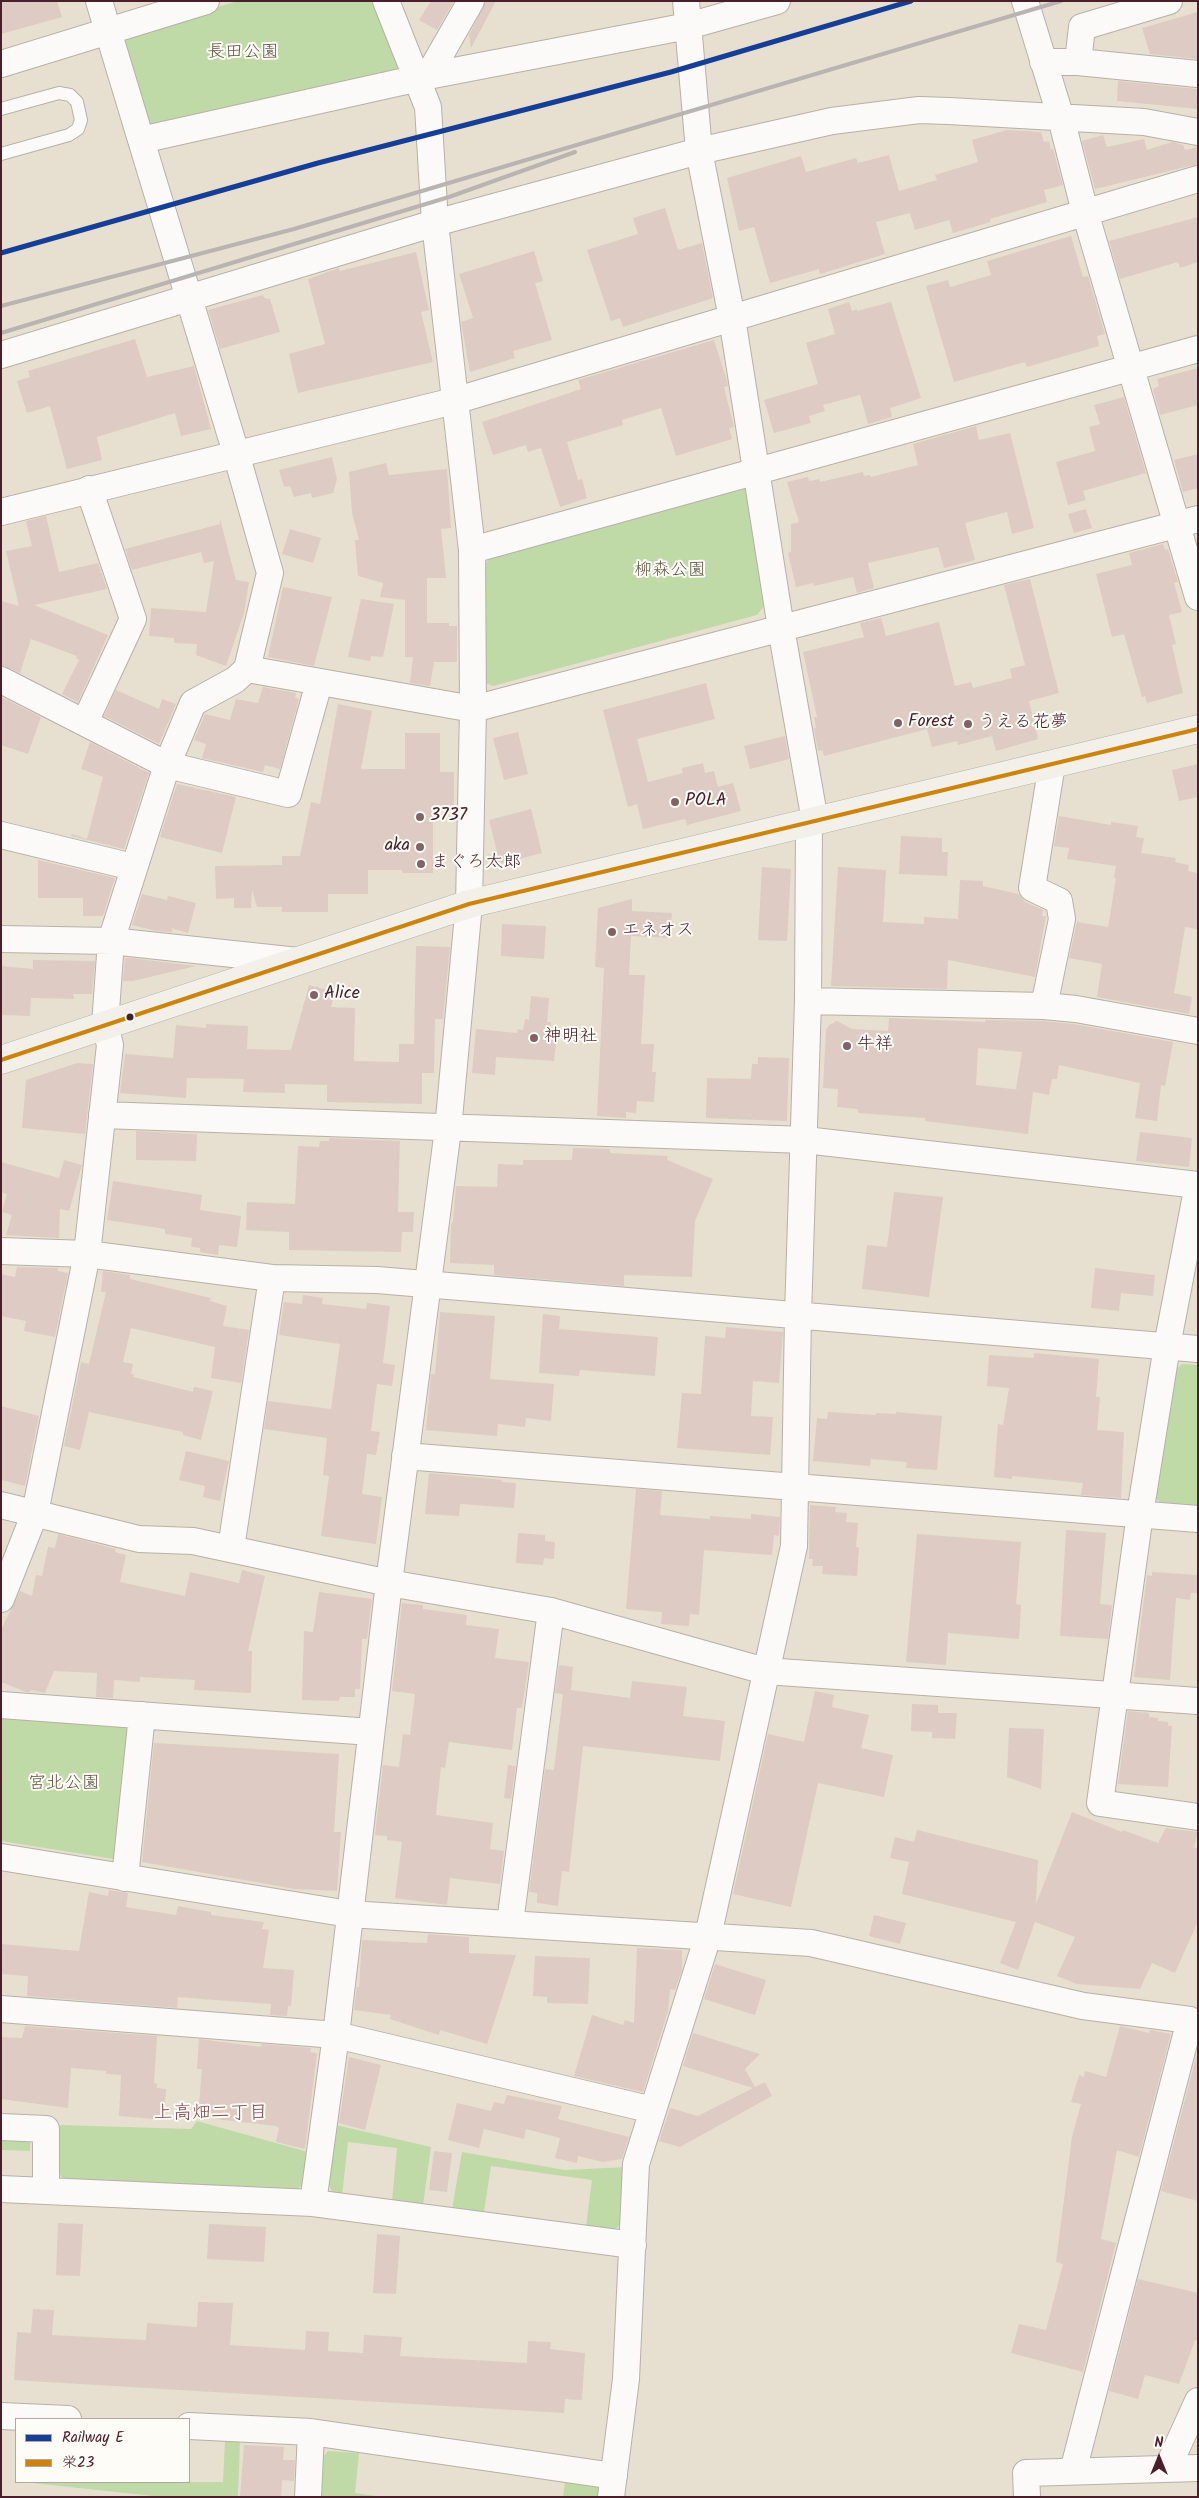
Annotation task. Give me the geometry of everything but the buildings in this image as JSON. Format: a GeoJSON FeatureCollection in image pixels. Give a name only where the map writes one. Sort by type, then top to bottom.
{"type":"FeatureCollection","features":[{"type":"Feature","properties":{"kind":"main road"},"geometry":{"type":"LineString","coordinates":[[1,1060],[469,904],[1198,729]]}},
{"type":"Feature","properties":{"kind":"street"},"geometry":{"type":"LineString","coordinates":[[1,1599],[35,1513],[87,1254],[110,1045],[105,1025],[111,941],[167,765],[194,703],[235,680],[247,669],[270,573],[236,453],[187,297],[100,1]]}},
{"type":"Feature","properties":{"kind":"street"},"geometry":{"type":"LineString","coordinates":[[1,64],[206,1]]}},
{"type":"Feature","properties":{"kind":"street"},"geometry":{"type":"LineString","coordinates":[[313,2203],[336,2035],[370,1732],[448,1129],[469,904],[473,710],[472,550],[434,223],[428,107],[422,77],[386,1]]}},
{"type":"Feature","properties":{"kind":"street"},"geometry":{"type":"LineString","coordinates":[[422,77],[471,1]]}},
{"type":"Feature","properties":{"kind":"street"},"geometry":{"type":"LineString","coordinates":[[141,140],[422,77],[687,14],[777,1]]}},
{"type":"Feature","properties":{"kind":"street"},"geometry":{"type":"LineString","coordinates":[[1025,1],[1061,118],[1085,212],[1130,368],[1187,522],[1198,597]]}},
{"type":"Feature","properties":{"kind":"street"},"geometry":{"type":"LineString","coordinates":[[1078,62],[1082,28],[1168,1]]}},
{"type":"Feature","properties":{"kind":"street"},"geometry":{"type":"LineString","coordinates":[[190,2426],[311,2432],[612,2487],[626,2379],[636,2164],[708,1936],[794,1546],[797,1487],[798,1315],[805,1140],[812,822],[732,318],[699,151],[687,14]]}},
{"type":"Feature","properties":{"kind":"street"},"geometry":{"type":"LineString","coordinates":[[1043,62],[1078,62],[1198,74]]}},
{"type":"Feature","properties":{"kind":"street"},"geometry":{"type":"LineString","coordinates":[[1,354],[434,223],[699,151],[832,121],[919,110],[996,112],[1061,118],[1144,122],[1198,132]]}},
{"type":"Feature","properties":{"kind":"street"},"geometry":{"type":"LineString","coordinates":[[1,512],[454,401],[1198,179]]}},
{"type":"Feature","properties":{"kind":"street"},"geometry":{"type":"LineString","coordinates":[[472,550],[756,470],[1198,350]]}},
{"type":"Feature","properties":{"kind":"street"},"geometry":{"type":"LineString","coordinates":[[85,722],[132,619],[89,489]]}},
{"type":"Feature","properties":{"kind":"street"},"geometry":{"type":"LineString","coordinates":[[247,669],[473,710],[1187,522]]}},
{"type":"Feature","properties":{"kind":"street"},"geometry":{"type":"LineString","coordinates":[[1,680],[167,765],[288,794],[319,683]]}},
{"type":"Feature","properties":{"kind":"street"},"geometry":{"type":"LineString","coordinates":[[1044,1006],[1062,919],[1059,901],[1032,888],[1052,764]]}},
{"type":"Feature","properties":{"kind":"street"},"geometry":{"type":"LineString","coordinates":[[1,835],[134,867]]}},
{"type":"Feature","properties":{"kind":"street"},"geometry":{"type":"LineString","coordinates":[[1,939],[111,941],[298,961]]}},
{"type":"Feature","properties":{"kind":"street"},"geometry":{"type":"LineString","coordinates":[[808,1001],[1044,1006],[1076,1009],[1198,1031]]}},
{"type":"Feature","properties":{"kind":"street"},"geometry":{"type":"LineString","coordinates":[[102,1115],[448,1129],[805,1140],[1198,1185],[1167,1346],[1140,1514],[1100,1803],[1198,1817]]}},
{"type":"Feature","properties":{"kind":"street"},"geometry":{"type":"LineString","coordinates":[[1,1251],[87,1254],[272,1278],[377,1280],[1198,1349]]}},
{"type":"Feature","properties":{"kind":"street"},"geometry":{"type":"LineString","coordinates":[[231,1548],[272,1278]]}},
{"type":"Feature","properties":{"kind":"street"},"geometry":{"type":"LineString","coordinates":[[405,1456],[1198,1519]]}},
{"type":"Feature","properties":{"kind":"street"},"geometry":{"type":"LineString","coordinates":[[1,1505],[139,1539],[194,1540],[389,1582],[551,1610],[765,1671],[1198,1701]]}},
{"type":"Feature","properties":{"kind":"street"},"geometry":{"type":"LineString","coordinates":[[510,1923],[551,1610]]}},
{"type":"Feature","properties":{"kind":"street"},"geometry":{"type":"LineString","coordinates":[[1,1705],[370,1732]]}},
{"type":"Feature","properties":{"kind":"street"},"geometry":{"type":"LineString","coordinates":[[125,1878],[142,1715]]}},
{"type":"Feature","properties":{"kind":"street"},"geometry":{"type":"LineString","coordinates":[[1,1857],[349,1914],[811,1943],[1083,2006],[1194,2022],[1073,2471]]}},
{"type":"Feature","properties":{"kind":"street"},"geometry":{"type":"LineString","coordinates":[[1,2009],[336,2035],[653,2110]]}},
{"type":"Feature","properties":{"kind":"street"},"geometry":{"type":"LineString","coordinates":[[1,2127],[46,2130],[46,2191]]}},
{"type":"Feature","properties":{"kind":"street"},"geometry":{"type":"LineString","coordinates":[[1,2189],[313,2203],[633,2245]]}},
{"type":"Feature","properties":{"kind":"street"},"geometry":{"type":"LineString","coordinates":[[1167,2469],[1198,2401]]}},
{"type":"Feature","properties":{"kind":"street"},"geometry":{"type":"LineString","coordinates":[[1,2416],[46,2418]]}},
{"type":"Feature","properties":{"kind":"street"},"geometry":{"type":"LineString","coordinates":[[308,2497],[311,2432]]}},
{"type":"Feature","properties":{"kind":"street"},"geometry":{"type":"LineString","coordinates":[[1027,2497],[1026,2473],[1198,2468]]}},
{"type":"Feature","properties":{"kind":"lane"},"geometry":{"type":"LineString","coordinates":[[1,109],[59,93],[70,95],[77,102],[81,120],[78,129],[69,135],[1,154]]}},
{"type":"Feature","properties":{"kind":"green space","name":"長田公園"},"geometry":{"type":"Polygon","coordinates":[[[238,1],[374,1],[400,65],[392,76],[149,127],[124,46],[129,33],[238,1]]]}},
{"type":"Feature","properties":{"kind":"green space","name":"柳森公園"},"geometry":{"type":"Polygon","coordinates":[[[739,486],[748,490],[765,605],[757,615],[493,686],[485,683],[486,563],[493,553],[739,486]]]}},
{"type":"Feature","properties":{"kind":"green space"},"geometry":{"type":"Polygon","coordinates":[[[1182,1364],[1198,1365],[1198,1508],[1163,1505],[1154,1497],[1175,1370],[1182,1364]]]}},
{"type":"Feature","properties":{"kind":"green space","name":"宮北公園"},"geometry":{"type":"Polygon","coordinates":[[[1,1718],[133,1726],[120,1860],[1,1841],[1,1718]]]}},
{"type":"Feature","properties":{"kind":"green space"},"geometry":{"type":"Polygon","coordinates":[[[197,2121],[308,2152],[305,2184],[293,2191],[66,2183],[58,2172],[60,2125],[191,2129],[197,2121]]]}},
{"type":"Feature","properties":{"kind":"green space"},"geometry":{"type":"Polygon","coordinates":[[[336,2125],[431,2147],[423,2205],[392,2201],[397,2148],[348,2142],[342,2196],[333,2194],[329,2185],[336,2125]]]}},
{"type":"Feature","properties":{"kind":"green space"},"geometry":{"type":"Polygon","coordinates":[[[1,2135],[30,2137],[30,2151],[1,2150],[1,2135]]]}},
{"type":"Feature","properties":{"kind":"green space"},"geometry":{"type":"Polygon","coordinates":[[[462,2152],[565,2170],[627,2167],[623,2223],[614,2230],[586,2226],[592,2180],[491,2166],[484,2212],[452,2209],[462,2152]]]}},
{"type":"Feature","properties":{"kind":"green space"},"geometry":{"type":"Polygon","coordinates":[[[225,2440],[240,2441],[238,2497],[163,2497],[32,2483],[190,2483],[223,2482],[225,2440]]]}},
{"type":"Feature","properties":{"kind":"green space"},"geometry":{"type":"Polygon","coordinates":[[[328,2451],[359,2453],[355,2493],[383,2497],[320,2497],[320,2461],[328,2451]]]}},
{"type":"Feature","properties":{"kind":"green space"},"geometry":{"type":"Polygon","coordinates":[[[565,2481],[594,2485],[601,2491],[600,2497],[563,2497],[565,2481]]]}},
{"type":"Feature","properties":{"kind":"railway"},"geometry":{"type":"LineString","coordinates":[[1,306],[294,229],[1061,1]]}},
{"type":"Feature","properties":{"kind":"railway"},"geometry":{"type":"LineString","coordinates":[[1,333],[449,197],[575,152]]}},
{"type":"Feature","properties":{"kind":"rail line","name":"E"},"geometry":{"type":"LineString","coordinates":[[1,253],[318,163],[671,72],[911,1]]}},
{"type":"Feature","properties":{"kind":"transit line","name":"栄23"},"geometry":{"type":"LineString","coordinates":[[1,1060],[469,904],[1198,729]]}},
{"type":"Feature","properties":{"kind":"place","name":"Forest"},"geometry":{"type":"Point","coordinates":[898,723]}},
{"type":"Feature","properties":{"kind":"place","name":"うえる花夢"},"geometry":{"type":"Point","coordinates":[968,724]}},
{"type":"Feature","properties":{"kind":"place","name":"POLA"},"geometry":{"type":"Point","coordinates":[675,802]}},
{"type":"Feature","properties":{"kind":"place","name":"3737"},"geometry":{"type":"Point","coordinates":[420,817]}},
{"type":"Feature","properties":{"kind":"place","name":"aka"},"geometry":{"type":"Point","coordinates":[420,847]}},
{"type":"Feature","properties":{"kind":"place","name":"まぐろ太郎"},"geometry":{"type":"Point","coordinates":[421,864]}},
{"type":"Feature","properties":{"kind":"place","name":"エネオス"},"geometry":{"type":"Point","coordinates":[612,932]}},
{"type":"Feature","properties":{"kind":"place","name":"Alice"},"geometry":{"type":"Point","coordinates":[314,995]}},
{"type":"Feature","properties":{"kind":"place","name":"神明社"},"geometry":{"type":"Point","coordinates":[534,1038]}},
{"type":"Feature","properties":{"kind":"place","name":"牛祥"},"geometry":{"type":"Point","coordinates":[847,1046]}},
{"type":"Feature","properties":{"kind":"district","name":"上高畑二丁目"},"geometry":{"type":"Point","coordinates":[211,2115]}}]}
